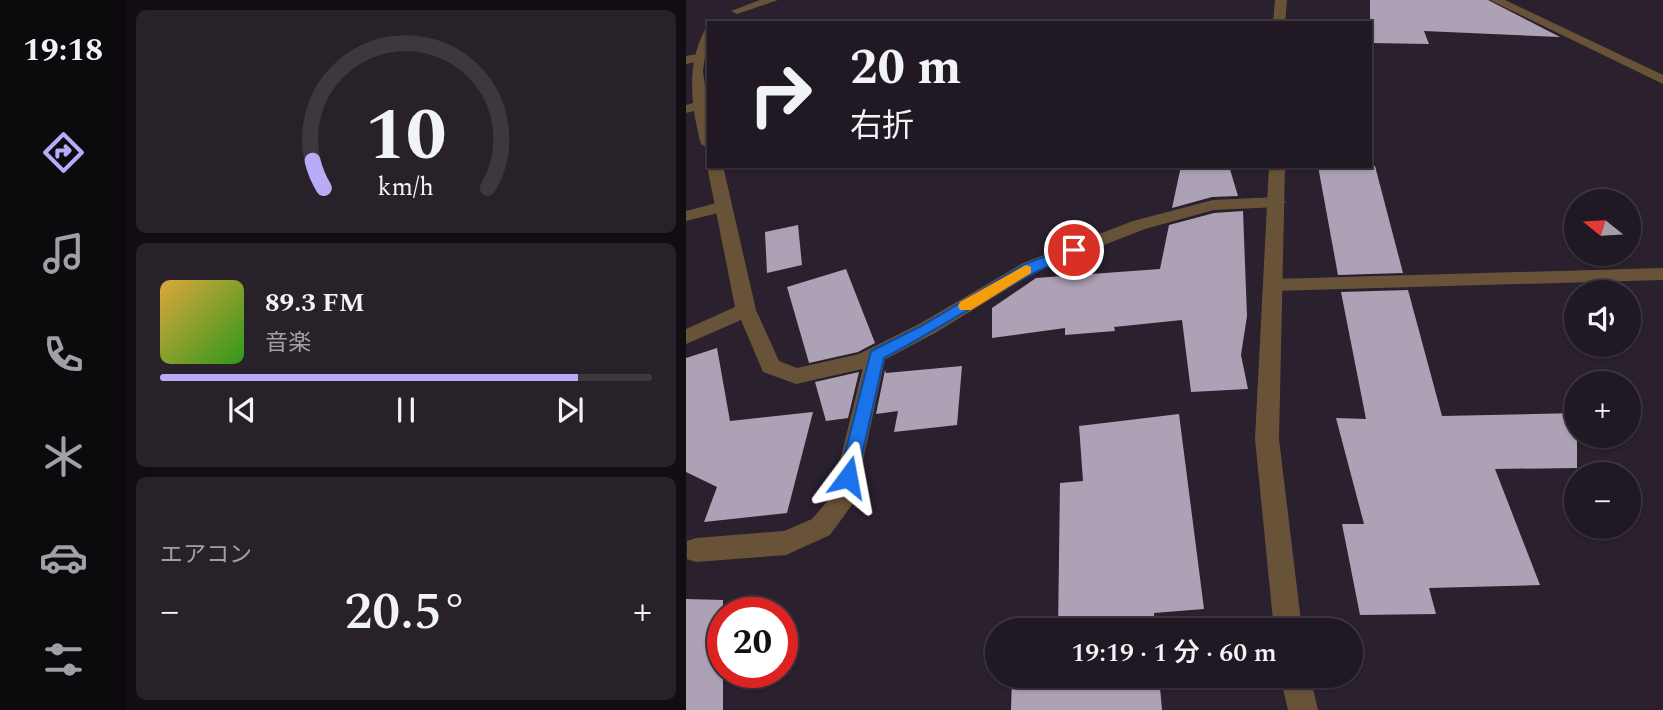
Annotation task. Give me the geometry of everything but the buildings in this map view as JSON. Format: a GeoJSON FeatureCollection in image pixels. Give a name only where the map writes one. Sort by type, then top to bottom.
{"type":"FeatureCollection","features":[{"type":"Feature","properties":{"kind":"street"},"geometry":{"type":"LineString","coordinates":[[727,0],[739,16],[733,21]]}},
{"type":"Feature","properties":{"kind":"street"},"geometry":{"type":"LineString","coordinates":[[737,11],[772,0]]}},
{"type":"Feature","properties":{"kind":"street"},"geometry":{"type":"LineString","coordinates":[[1279,21],[1281,0]]}},
{"type":"Feature","properties":{"kind":"street"},"geometry":{"type":"LineString","coordinates":[[1496,0],[1663,80]]}},
{"type":"Feature","properties":{"kind":"street"},"geometry":{"type":"LineString","coordinates":[[707,35],[699,43],[692,59],[692,107],[707,140]]}},
{"type":"Feature","properties":{"kind":"street"},"geometry":{"type":"LineString","coordinates":[[715,168],[746,310],[771,366],[796,376],[864,361],[928,328],[1030,267],[1139,225],[1213,205],[1278,202]]}},
{"type":"Feature","properties":{"kind":"street"},"geometry":{"type":"LineString","coordinates":[[1278,168],[1267,439],[1287,618]]}},
{"type":"Feature","properties":{"kind":"street"},"geometry":{"type":"LineString","coordinates":[[686,216],[724,206]]}},
{"type":"Feature","properties":{"kind":"street"},"geometry":{"type":"LineString","coordinates":[[1274,285],[1663,274]]}},
{"type":"Feature","properties":{"kind":"street"},"geometry":{"type":"LineString","coordinates":[[686,337],[746,310]]}},
{"type":"Feature","properties":{"kind":"street"},"geometry":{"type":"LineString","coordinates":[[695,550],[786,543],[821,527],[842,502],[876,355]]}},
{"type":"Feature","properties":{"kind":"street"},"geometry":{"type":"LineString","coordinates":[[1298,688],[1303,710]]}},
{"type":"Feature","properties":{"kind":"slow traffic"},"geometry":{"type":"LineString","coordinates":[[966,306],[1026,270]]}},
{"type":"Feature","properties":{"kind":"route"},"geometry":{"type":"LineString","coordinates":[[848,477],[876,355],[928,328],[1030,267],[1074,250]]}}]}
